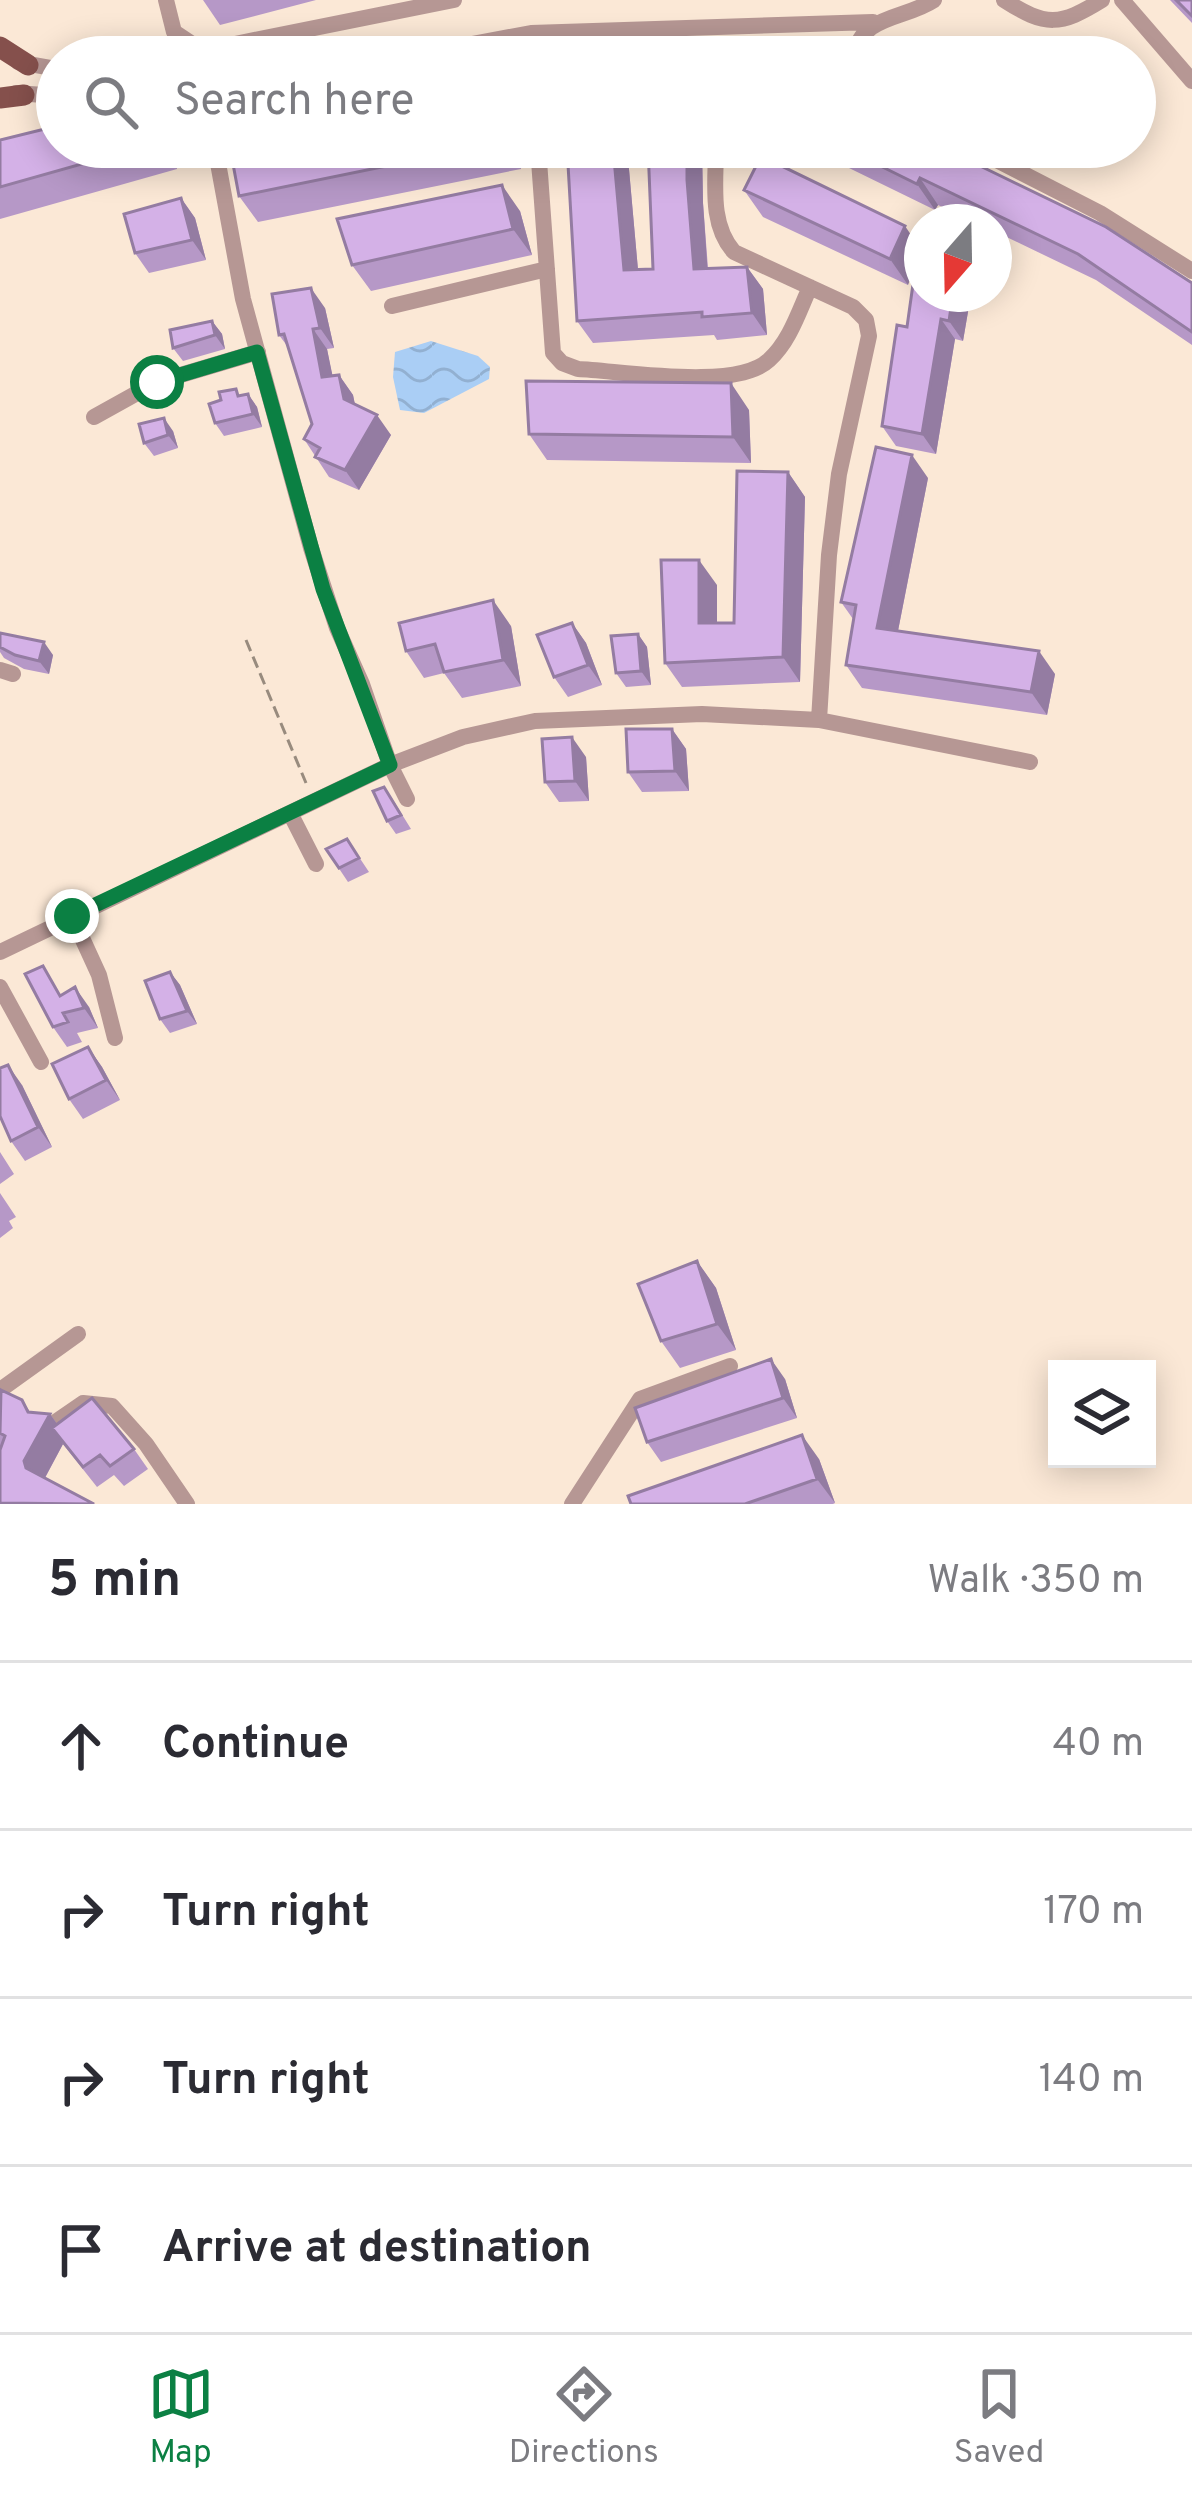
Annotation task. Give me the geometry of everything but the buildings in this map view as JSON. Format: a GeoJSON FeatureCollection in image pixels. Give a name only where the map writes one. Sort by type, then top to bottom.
{"type":"FeatureCollection","features":[{"type":"Feature","properties":{"kind":"main road"},"geometry":{"type":"LineString","coordinates":[[0,47],[28,64]]}},
{"type":"Feature","properties":{"kind":"main road"},"geometry":{"type":"LineString","coordinates":[[0,93],[24,95]]}},
{"type":"Feature","properties":{"kind":"street"},"geometry":{"type":"LineString","coordinates":[[166,0],[174,32],[180,36]]}},
{"type":"Feature","properties":{"kind":"street"},"geometry":{"type":"LineString","coordinates":[[275,36],[454,0]]}},
{"type":"Feature","properties":{"kind":"street"},"geometry":{"type":"LineString","coordinates":[[514,36],[873,22],[913,12],[934,0]]}},
{"type":"Feature","properties":{"kind":"street"},"geometry":{"type":"LineString","coordinates":[[1004,0],[1034,19],[1054,22],[1102,0]]}},
{"type":"Feature","properties":{"kind":"street"},"geometry":{"type":"LineString","coordinates":[[1122,0],[1153,36]]}},
{"type":"Feature","properties":{"kind":"street"},"geometry":{"type":"LineString","coordinates":[[861,36],[873,22]]}},
{"type":"Feature","properties":{"kind":"street"},"geometry":{"type":"LineString","coordinates":[[1156,39],[1192,81]]}},
{"type":"Feature","properties":{"kind":"street"},"geometry":{"type":"LineString","coordinates":[[0,58],[36,65]]}},
{"type":"Feature","properties":{"kind":"street"},"geometry":{"type":"LineString","coordinates":[[24,95],[36,95]]}},
{"type":"Feature","properties":{"kind":"street"},"geometry":{"type":"LineString","coordinates":[[222,168],[243,299],[323,589],[407,799]]}},
{"type":"Feature","properties":{"kind":"street"},"geometry":{"type":"LineString","coordinates":[[540,168],[554,353],[562,363],[578,369],[741,375],[766,363],[783,344],[810,287]]}},
{"type":"Feature","properties":{"kind":"street"},"geometry":{"type":"LineString","coordinates":[[716,168],[716,212],[723,239],[734,251],[853,307],[866,320],[869,336],[838,474],[819,720]]}},
{"type":"Feature","properties":{"kind":"street"},"geometry":{"type":"LineString","coordinates":[[1012,168],[1100,213],[1192,271]]}},
{"type":"Feature","properties":{"kind":"street"},"geometry":{"type":"LineString","coordinates":[[392,306],[547,269]]}},
{"type":"Feature","properties":{"kind":"street"},"geometry":{"type":"LineString","coordinates":[[94,417],[157,382],[257,352]]}},
{"type":"Feature","properties":{"kind":"street"},"geometry":{"type":"LineString","coordinates":[[0,952],[390,765],[463,737],[535,721],[702,714],[819,720],[1030,762]]}},
{"type":"Feature","properties":{"kind":"street"},"geometry":{"type":"LineString","coordinates":[[290,813],[316,864]]}},
{"type":"Feature","properties":{"kind":"street"},"geometry":{"type":"LineString","coordinates":[[72,916],[99,975],[115,1038]]}},
{"type":"Feature","properties":{"kind":"street"},"geometry":{"type":"LineString","coordinates":[[0,987],[41,1062]]}},
{"type":"Feature","properties":{"kind":"street"},"geometry":{"type":"LineString","coordinates":[[0,1390],[78,1334]]}},
{"type":"Feature","properties":{"kind":"street"},"geometry":{"type":"LineString","coordinates":[[572,1504],[640,1399],[730,1366]]}},
{"type":"Feature","properties":{"kind":"street"},"geometry":{"type":"LineString","coordinates":[[51,1425],[83,1403],[112,1406],[146,1444],[187,1504]]}},
{"type":"Feature","properties":{"kind":"path"},"geometry":{"type":"LineString","coordinates":[[246,640],[314,801]]}},
{"type":"Feature","properties":{"kind":"water"},"geometry":{"type":"Polygon","coordinates":[[[431,341],[478,356],[490,367],[489,379],[424,413],[400,410],[393,377],[395,352],[431,341]]]}},
{"type":"Feature","properties":{"kind":"route"},"geometry":{"type":"LineString","coordinates":[[72,916],[390,765],[323,589],[257,352],[157,382]]}}]}
